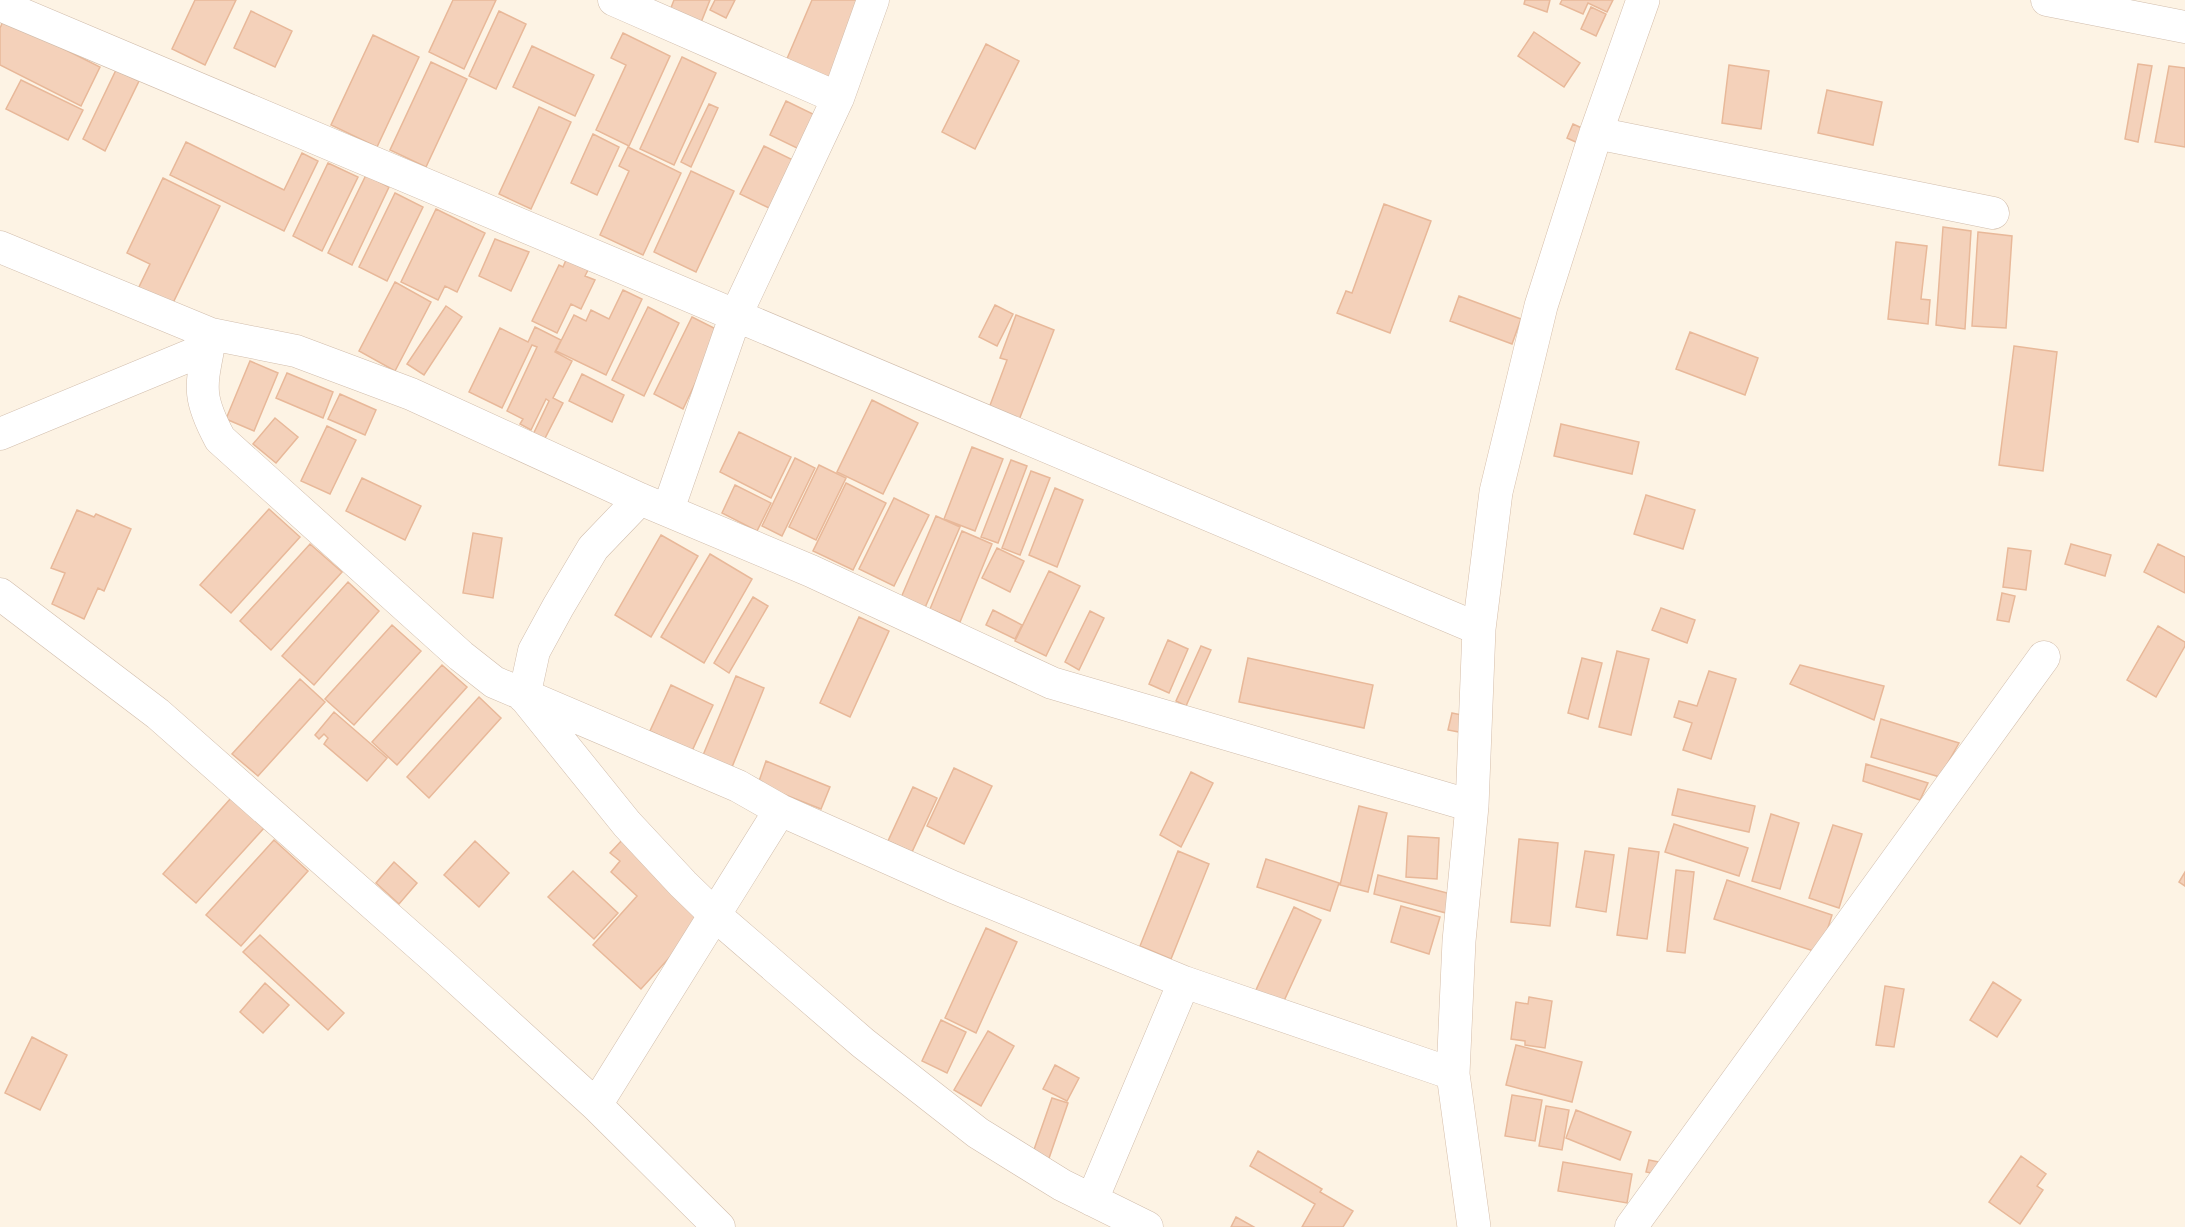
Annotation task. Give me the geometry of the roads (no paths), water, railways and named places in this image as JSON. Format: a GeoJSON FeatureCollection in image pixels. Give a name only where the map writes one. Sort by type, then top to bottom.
{"type":"FeatureCollection","features":[{"type":"Feature","properties":{"kind":"street"},"geometry":{"type":"LineString","coordinates":[[614,0],[838,98]]}},
{"type":"Feature","properties":{"kind":"street"},"geometry":{"type":"LineString","coordinates":[[524,697],[534,651],[593,548],[654,504],[735,317],[838,98],[873,0]]}},
{"type":"Feature","properties":{"kind":"street"},"geometry":{"type":"LineString","coordinates":[[1474,1227],[1453,1074],[1459,941],[1472,806],[1479,629],[1496,492],[1541,306],[1596,133],[1643,0]]}},
{"type":"Feature","properties":{"kind":"street"},"geometry":{"type":"LineString","coordinates":[[2047,0],[2185,27]]}},
{"type":"Feature","properties":{"kind":"street"},"geometry":{"type":"LineString","coordinates":[[0,4],[735,317],[1479,629]]}},
{"type":"Feature","properties":{"kind":"street"},"geometry":{"type":"LineString","coordinates":[[1596,133],[1993,213]]}},
{"type":"Feature","properties":{"kind":"street"},"geometry":{"type":"LineString","coordinates":[[0,247],[209,341],[296,351],[400,390],[654,504],[811,571],[1052,683],[1472,806]]}},
{"type":"Feature","properties":{"kind":"street"},"geometry":{"type":"LineString","coordinates":[[0,434],[209,341]]}},
{"type":"Feature","properties":{"kind":"street"},"geometry":{"type":"LineString","coordinates":[[209,341],[201,387],[206,413],[220,439],[461,656],[494,682],[524,697],[738,786],[780,810],[953,887],[1184,982],[1453,1074]]}},
{"type":"Feature","properties":{"kind":"street"},"geometry":{"type":"LineString","coordinates":[[0,594],[158,714],[432,955],[596,1105],[719,1227]]}},
{"type":"Feature","properties":{"kind":"street"},"geometry":{"type":"LineString","coordinates":[[1631,1227],[2044,657]]}},
{"type":"Feature","properties":{"kind":"street"},"geometry":{"type":"LineString","coordinates":[[524,697],[627,824],[716,916],[863,1043],[978,1133],[1092,1200],[1147,1227]]}},
{"type":"Feature","properties":{"kind":"street"},"geometry":{"type":"LineString","coordinates":[[596,1105],[780,810]]}},
{"type":"Feature","properties":{"kind":"street"},"geometry":{"type":"LineString","coordinates":[[1092,1200],[1184,982]]}}]}
